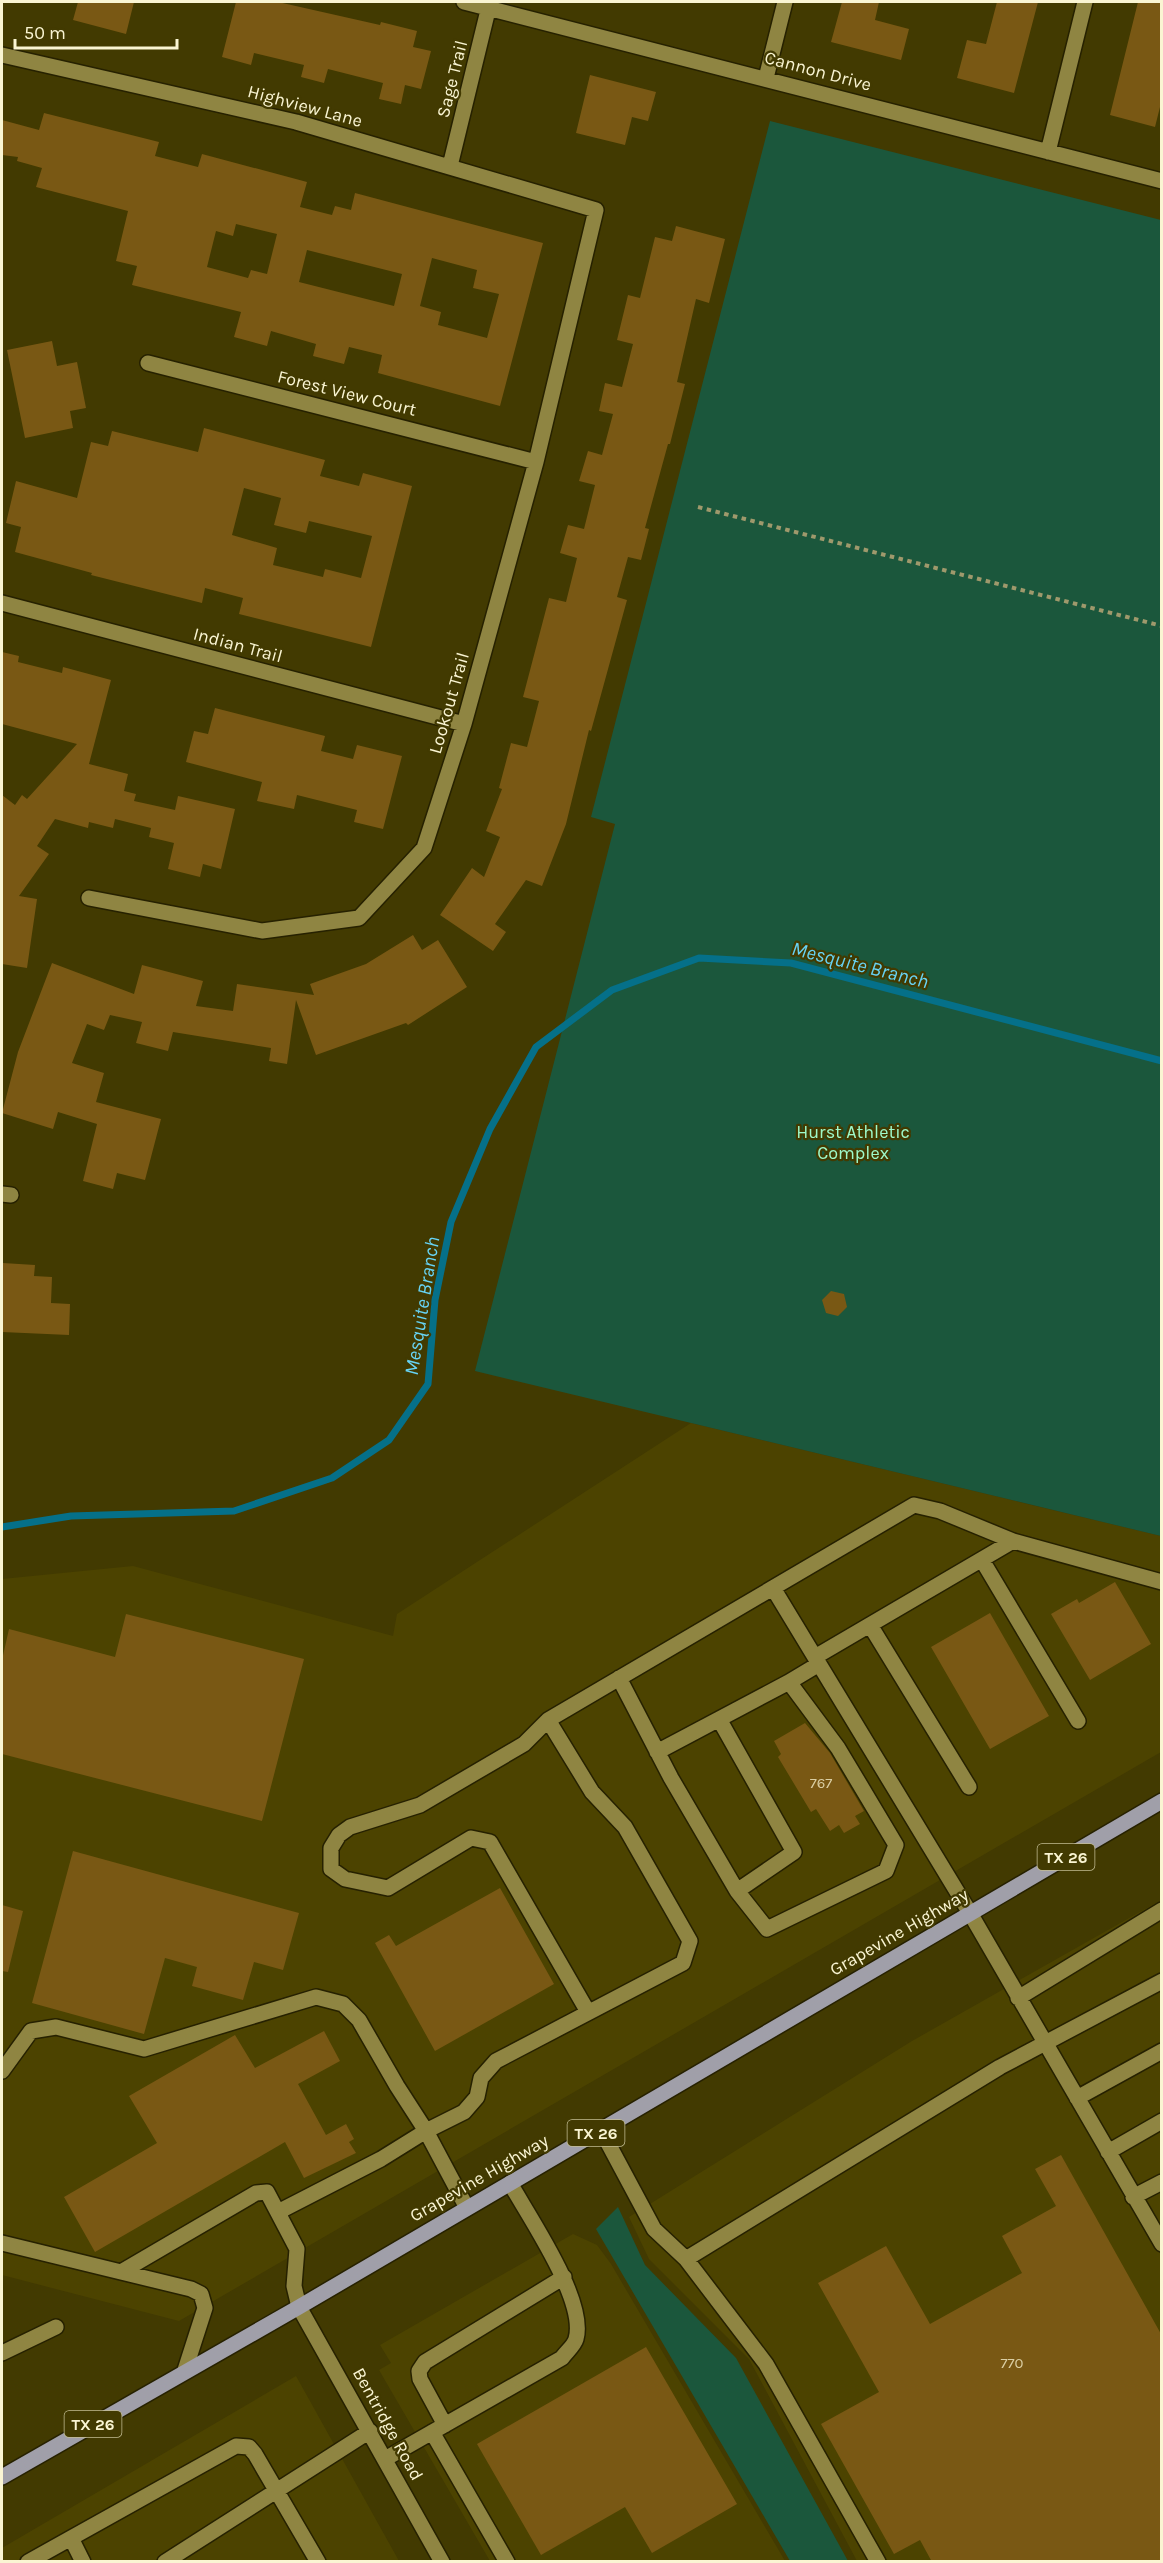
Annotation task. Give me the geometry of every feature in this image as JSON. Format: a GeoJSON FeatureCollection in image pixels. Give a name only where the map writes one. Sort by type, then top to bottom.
{"type":"FeatureCollection","features":[{"type":"Feature","properties":{"kind":"main road","name":"Grapevine Highway"},"geometry":{"type":"LineString","coordinates":[[2,2477],[185,2370],[299,2307],[1161,1801]]}},
{"type":"Feature","properties":{"kind":"street","name":"Cannon Drive"},"geometry":{"type":"LineString","coordinates":[[464,2],[490,4],[1161,181]]}},
{"type":"Feature","properties":{"kind":"street"},"geometry":{"type":"LineString","coordinates":[[766,78],[785,2]]}},
{"type":"Feature","properties":{"kind":"street"},"geometry":{"type":"LineString","coordinates":[[1048,152],[1085,2]]}},
{"type":"Feature","properties":{"kind":"street","name":"Sage Trail"},"geometry":{"type":"LineString","coordinates":[[450,166],[490,4]]}},
{"type":"Feature","properties":{"kind":"street","name":"Highview Lane"},"geometry":{"type":"LineString","coordinates":[[2,55],[296,122],[596,210]]}},
{"type":"Feature","properties":{"kind":"street","name":"Lookout Trail"},"geometry":{"type":"LineString","coordinates":[[89,898],[262,931],[359,918],[424,848],[464,724],[536,462],[596,210]]}},
{"type":"Feature","properties":{"kind":"street","name":"Forest View Court"},"geometry":{"type":"LineString","coordinates":[[148,363],[536,462]]}},
{"type":"Feature","properties":{"kind":"street","name":"Indian Trail"},"geometry":{"type":"LineString","coordinates":[[2,603],[464,724]]}},
{"type":"Feature","properties":{"kind":"street"},"geometry":{"type":"LineString","coordinates":[[588,2012],[490,1842],[476,1837],[471,1838],[388,1888],[345,1879],[331,1869],[331,1848],[339,1835],[350,1827],[420,1804],[524,1744],[548,1720],[914,1505],[940,1511],[1013,1541],[1161,1582]]}},
{"type":"Feature","properties":{"kind":"street"},"geometry":{"type":"LineString","coordinates":[[657,1752],[789,1682],[870,1625],[1013,1541]]}},
{"type":"Feature","properties":{"kind":"street"},"geometry":{"type":"LineString","coordinates":[[982,1560],[1078,1720]]}},
{"type":"Feature","properties":{"kind":"street"},"geometry":{"type":"LineString","coordinates":[[773,1587],[970,1914],[1161,2244]]}},
{"type":"Feature","properties":{"kind":"street"},"geometry":{"type":"LineString","coordinates":[[870,1625],[969,1787]]}},
{"type":"Feature","properties":{"kind":"street"},"geometry":{"type":"LineString","coordinates":[[619,1678],[657,1752],[737,1891],[767,1929],[886,1871],[896,1845],[838,1748],[789,1682]]}},
{"type":"Feature","properties":{"kind":"street"},"geometry":{"type":"LineString","coordinates":[[718,1719],[794,1852],[737,1891]]}},
{"type":"Feature","properties":{"kind":"street"},"geometry":{"type":"LineString","coordinates":[[278,2212],[381,2159],[426,2131],[464,2112],[477,2097],[481,2078],[496,2061],[682,1963],[690,1941],[625,1827],[592,1792],[548,1720]]}},
{"type":"Feature","properties":{"kind":"street"},"geometry":{"type":"LineString","coordinates":[[1018,1998],[1161,1910]]}},
{"type":"Feature","properties":{"kind":"street"},"geometry":{"type":"LineString","coordinates":[[686,2259],[1000,2067],[1046,2045],[1161,1981]]}},
{"type":"Feature","properties":{"kind":"street"},"geometry":{"type":"LineString","coordinates":[[2,2071],[31,2031],[56,2027],[144,2049],[316,1997],[343,2004],[359,2020],[426,2131],[467,2208]]}},
{"type":"Feature","properties":{"kind":"street"},"geometry":{"type":"LineString","coordinates":[[1077,2098],[1161,2051]]}},
{"type":"Feature","properties":{"kind":"street"},"geometry":{"type":"LineString","coordinates":[[1108,2152],[1161,2121]]}},
{"type":"Feature","properties":{"kind":"street"},"geometry":{"type":"LineString","coordinates":[[601,2130],[654,2229],[686,2259],[766,2364],[878,2562]]}},
{"type":"Feature","properties":{"kind":"street"},"geometry":{"type":"LineString","coordinates":[[1134,2197],[1161,2182]]}},
{"type":"Feature","properties":{"kind":"street"},"geometry":{"type":"LineString","coordinates":[[385,2459],[562,2358],[576,2341],[578,2323],[564,2277],[510,2183]]}},
{"type":"Feature","properties":{"kind":"street"},"geometry":{"type":"LineString","coordinates":[[121,2272],[256,2193],[267,2192],[297,2249],[294,2286],[299,2307]]}},
{"type":"Feature","properties":{"kind":"street"},"geometry":{"type":"LineString","coordinates":[[2,2243],[191,2289],[201,2294],[205,2308],[185,2370]]}},
{"type":"Feature","properties":{"kind":"street"},"geometry":{"type":"LineString","coordinates":[[507,2562],[438,2429],[420,2379],[420,2371],[425,2362],[564,2277]]}},
{"type":"Feature","properties":{"kind":"street","name":"Bentridge Road"},"geometry":{"type":"LineString","coordinates":[[299,2307],[442,2562]]}},
{"type":"Feature","properties":{"kind":"street"},"geometry":{"type":"LineString","coordinates":[[2,2354],[56,2327]]}},
{"type":"Feature","properties":{"kind":"street"},"geometry":{"type":"LineString","coordinates":[[165,2562],[370,2431]]}},
{"type":"Feature","properties":{"kind":"street"},"geometry":{"type":"LineString","coordinates":[[28,2562],[236,2446],[249,2447],[277,2490],[318,2562]]}},
{"type":"Feature","properties":{"kind":"street"},"geometry":{"type":"LineString","coordinates":[[71,2538],[82,2562]]}},
{"type":"Feature","properties":{"kind":"path"},"geometry":{"type":"LineString","coordinates":[[698,507],[1161,626]]}},
{"type":"Feature","properties":{"kind":"shaded area"},"geometry":{"type":"Polygon","coordinates":[[[691,1423],[1161,1536],[1161,1752],[179,2321],[2,2275],[2,1579],[133,1566],[393,1636],[397,1614],[691,1423]]]}},
{"type":"Feature","properties":{"kind":"shaded area"},"geometry":{"type":"Polygon","coordinates":[[[1161,1900],[1161,2561],[857,2561],[749,2359],[649,2259],[629,2217],[912,2041],[1161,1900]]]}},
{"type":"Feature","properties":{"kind":"shaded area"},"geometry":{"type":"Polygon","coordinates":[[[573,2234],[597,2245],[611,2264],[785,2561],[490,2561],[379,2370],[391,2363],[380,2345],[573,2234]]]}},
{"type":"Feature","properties":{"kind":"shaded area"},"geometry":{"type":"Polygon","coordinates":[[[296,2376],[399,2561],[2,2562],[2,2548],[296,2376]]]}},
{"type":"Feature","properties":{"kind":"green space","name":"Hurst Athletic Complex"},"geometry":{"type":"Polygon","coordinates":[[[770,121],[1161,220],[1161,1536],[475,1371],[615,824],[591,817],[770,121]]]}},
{"type":"Feature","properties":{"kind":"green space"},"geometry":{"type":"Polygon","coordinates":[[[618,2207],[645,2265],[736,2358],[848,2561],[790,2561],[596,2229],[618,2207]]]}},
{"type":"Feature","properties":{"kind":"building"},"geometry":{"type":"Polygon","coordinates":[[[78,2],[134,2],[126,34],[73,20],[78,2]]]}},
{"type":"Feature","properties":{"kind":"building"},"geometry":{"type":"Polygon","coordinates":[[[236,2],[278,2],[417,31],[413,47],[431,51],[421,89],[405,85],[401,104],[379,99],[383,83],[328,69],[324,83],[301,77],[304,65],[254,53],[251,65],[222,57],[236,2]]]}},
{"type":"Feature","properties":{"kind":"building"},"geometry":{"type":"Polygon","coordinates":[[[842,2],[879,2],[875,20],[909,29],[901,60],[831,42],[842,2]]]}},
{"type":"Feature","properties":{"kind":"building"},"geometry":{"type":"Polygon","coordinates":[[[997,2],[1038,2],[1014,93],[957,78],[967,40],[986,44],[997,2]]]}},
{"type":"Feature","properties":{"kind":"building"},"geometry":{"type":"Polygon","coordinates":[[[1138,2],[1161,2],[1161,103],[1155,127],[1110,115],[1138,2]]]}},
{"type":"Feature","properties":{"kind":"building"},"geometry":{"type":"Polygon","coordinates":[[[590,75],[656,92],[648,121],[632,117],[625,145],[576,133],[590,75]]]}},
{"type":"Feature","properties":{"kind":"building"},"geometry":{"type":"Polygon","coordinates":[[[44,113],[159,142],[155,156],[198,167],[202,154],[307,182],[300,207],[332,215],[335,206],[351,210],[355,193],[543,243],[500,406],[378,373],[382,355],[349,347],[344,364],[313,356],[316,344],[271,331],[267,346],[234,337],[241,312],[132,285],[137,266],[116,261],[128,211],[36,187],[42,168],[17,161],[18,157],[2,155],[2,120],[39,130],[44,113]],[[236,224],[233,236],[216,231],[207,267],[248,278],[251,270],[267,274],[277,234],[236,224]],[[307,250],[299,282],[394,306],[402,274],[307,250]],[[432,258],[420,306],[441,312],[438,325],[487,338],[499,294],[473,288],[477,270],[432,258]]]}},
{"type":"Feature","properties":{"kind":"building"},"geometry":{"type":"Polygon","coordinates":[[[676,226],[725,239],[709,303],[696,299],[677,382],[685,384],[645,528],[649,529],[641,560],[628,557],[617,597],[627,600],[591,731],[589,730],[566,824],[542,886],[526,880],[495,924],[506,932],[493,951],[440,915],[472,868],[484,877],[500,837],[486,831],[502,789],[499,788],[511,743],[527,747],[539,701],[523,697],[549,598],[566,602],[577,558],[560,553],[568,525],[584,529],[595,485],[579,481],[588,451],[602,455],[613,414],[599,411],[605,383],[622,387],[633,344],[617,340],[628,295],[640,298],[655,237],[672,241],[676,226]]]}},
{"type":"Feature","properties":{"kind":"building"},"geometry":{"type":"Polygon","coordinates":[[[52,341],[57,366],[77,362],[86,408],[70,411],[73,428],[25,438],[7,350],[52,341]]]}},
{"type":"Feature","properties":{"kind":"building"},"geometry":{"type":"Polygon","coordinates":[[[204,428],[325,460],[320,476],[359,486],[363,473],[412,486],[371,647],[239,614],[243,598],[205,588],[202,603],[91,575],[92,573],[15,552],[21,527],[6,523],[16,481],[77,498],[91,442],[108,446],[112,431],[198,452],[204,428]],[[244,488],[232,535],[277,548],[273,565],[323,577],[325,569],[361,578],[372,536],[309,521],[306,533],[274,525],[281,498],[244,488]]]}},
{"type":"Feature","properties":{"kind":"building"},"geometry":{"type":"Polygon","coordinates":[[[2,652],[19,656],[18,662],[62,673],[63,667],[111,680],[89,764],[128,774],[124,791],[136,794],[134,801],[175,810],[178,796],[235,809],[221,869],[203,864],[200,877],[168,869],[174,843],[149,837],[151,828],[115,819],[113,828],[89,822],[88,828],[55,819],[37,846],[49,854],[19,896],[37,899],[27,968],[2,964],[2,795],[15,805],[22,795],[27,799],[77,744],[2,724],[2,652]]]}},
{"type":"Feature","properties":{"kind":"building"},"geometry":{"type":"Polygon","coordinates":[[[215,708],[325,736],[321,751],[353,759],[357,745],[402,756],[383,829],[354,822],[357,810],[297,795],[294,809],[257,801],[262,782],[186,762],[194,731],[208,734],[215,708]]]}},
{"type":"Feature","properties":{"kind":"building"},"geometry":{"type":"Polygon","coordinates":[[[413,935],[422,950],[438,940],[467,987],[408,1025],[406,1023],[316,1055],[296,1000],[287,1064],[269,1061],[271,1048],[173,1032],[168,1051],[136,1043],[142,1022],[110,1015],[104,1030],[87,1024],[72,1063],[104,1073],[96,1102],[161,1119],[145,1180],[117,1173],[113,1189],[83,1181],[97,1124],[58,1112],[53,1129],[2,1113],[18,1052],[52,963],[134,994],[142,965],[203,981],[196,1006],[233,1011],[237,984],[314,995],[310,984],[366,964],[413,935]]]}},
{"type":"Feature","properties":{"kind":"building"},"geometry":{"type":"Polygon","coordinates":[[[3,1263],[35,1265],[34,1276],[52,1277],[51,1303],[70,1304],[69,1335],[2,1332],[3,1263]]]}},
{"type":"Feature","properties":{"kind":"building"},"geometry":{"type":"Polygon","coordinates":[[[831,1291],[844,1294],[847,1307],[838,1316],[826,1313],[822,1300],[831,1291]]]}},
{"type":"Feature","properties":{"kind":"building"},"geometry":{"type":"Polygon","coordinates":[[[1115,1582],[1151,1644],[1090,1680],[1051,1614],[1077,1599],[1079,1603],[1115,1582]]]}},
{"type":"Feature","properties":{"kind":"building"},"geometry":{"type":"Polygon","coordinates":[[[990,1613],[1049,1716],[990,1749],[931,1647],[990,1613]]]}},
{"type":"Feature","properties":{"kind":"building"},"geometry":{"type":"Polygon","coordinates":[[[126,1614],[304,1659],[262,1821],[2,1754],[2,1660],[9,1629],[115,1657],[126,1614]]]}},
{"type":"Feature","properties":{"kind":"building"},"geometry":{"type":"Polygon","coordinates":[[[805,1723],[830,1753],[864,1811],[855,1816],[860,1824],[844,1833],[839,1825],[830,1831],[816,1809],[811,1812],[778,1757],[781,1754],[774,1741],[805,1723]]]}},
{"type":"Feature","properties":{"kind":"building"},"geometry":{"type":"Polygon","coordinates":[[[73,1851],[299,1913],[283,1970],[254,1962],[243,2000],[192,1986],[197,1967],[165,1958],[144,2034],[32,2003],[73,1851]]]}},
{"type":"Feature","properties":{"kind":"building"},"geometry":{"type":"Polygon","coordinates":[[[500,1888],[554,1984],[435,2051],[375,1943],[389,1935],[396,1946],[500,1888]]]}},
{"type":"Feature","properties":{"kind":"building"},"geometry":{"type":"Polygon","coordinates":[[[2,1905],[23,1911],[8,1972],[2,1971],[2,1905]]]}},
{"type":"Feature","properties":{"kind":"building"},"geometry":{"type":"Polygon","coordinates":[[[324,2031],[340,2061],[298,2084],[326,2135],[346,2124],[354,2139],[349,2142],[356,2153],[304,2178],[285,2142],[95,2252],[64,2197],[157,2143],[129,2096],[235,2035],[255,2068],[324,2031]]]}},
{"type":"Feature","properties":{"kind":"building"},"geometry":{"type":"Polygon","coordinates":[[[1061,2155],[1161,2334],[1161,2562],[932,2562],[920,2540],[894,2554],[821,2424],[879,2392],[818,2283],[886,2246],[930,2324],[1022,2273],[1002,2236],[1056,2206],[1035,2169],[1061,2155]]]}},
{"type":"Feature","properties":{"kind":"building"},"geometry":{"type":"Polygon","coordinates":[[[646,2347],[737,2504],[652,2553],[625,2507],[541,2555],[477,2444],[646,2347]]]}},
{"type":"Feature","properties":{"kind":"waterway","name":"Mesquite Branch"},"geometry":{"type":"LineString","coordinates":[[2,1527],[71,1516],[234,1511],[332,1478],[389,1440],[428,1384],[435,1300],[451,1222],[490,1129],[536,1047],[612,990],[699,958],[791,963],[1162,1061]]}}]}
